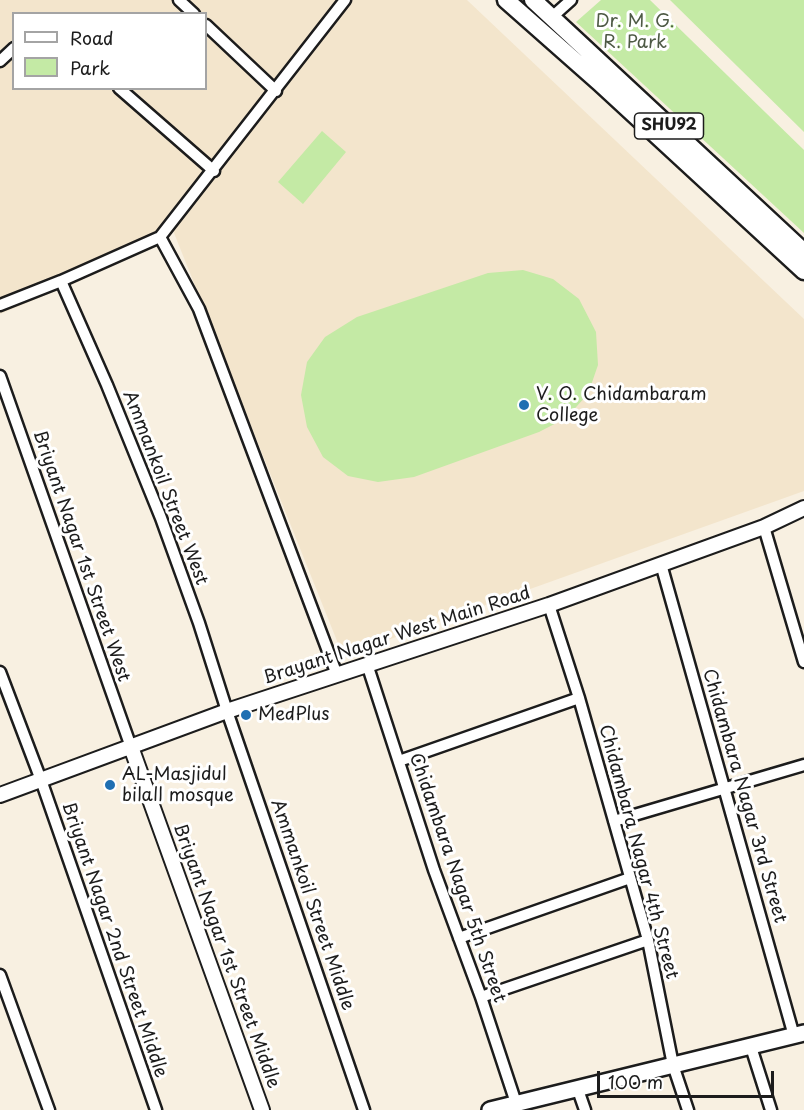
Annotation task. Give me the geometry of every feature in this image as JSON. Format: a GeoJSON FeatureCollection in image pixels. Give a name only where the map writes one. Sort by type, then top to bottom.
{"type":"FeatureCollection","features":[{"type":"Feature","properties":{"kind":"main road"},"geometry":{"type":"LineString","coordinates":[[506,0],[600,83],[804,271]]}},
{"type":"Feature","properties":{"kind":"main road","name":"SHU92"},"geometry":{"type":"LineString","coordinates":[[533,0],[804,252]]}},
{"type":"Feature","properties":{"kind":"main road"},"geometry":{"type":"LineString","coordinates":[[490,1110],[577,1087],[799,1035]]}},
{"type":"Feature","properties":{"kind":"street"},"geometry":{"type":"LineString","coordinates":[[179,0],[192,12]]}},
{"type":"Feature","properties":{"kind":"street"},"geometry":{"type":"LineString","coordinates":[[0,305],[160,237],[214,171],[345,0]]}},
{"type":"Feature","properties":{"kind":"street"},"geometry":{"type":"LineString","coordinates":[[552,17],[571,0]]}},
{"type":"Feature","properties":{"kind":"street"},"geometry":{"type":"LineString","coordinates":[[207,26],[276,91]]}},
{"type":"Feature","properties":{"kind":"street"},"geometry":{"type":"LineString","coordinates":[[0,61],[12,50]]}},
{"type":"Feature","properties":{"kind":"street"},"geometry":{"type":"LineString","coordinates":[[121,90],[214,171]]}},
{"type":"Feature","properties":{"kind":"street"},"geometry":{"type":"LineString","coordinates":[[160,237],[200,309],[337,675]]}},
{"type":"Feature","properties":{"kind":"street","name":"Ammankoil Street West"},"geometry":{"type":"LineString","coordinates":[[61,281],[107,385],[161,518],[228,711]]}},
{"type":"Feature","properties":{"kind":"street","name":"Briyant Nagar 1st Street West"},"geometry":{"type":"LineString","coordinates":[[0,376],[131,747]]}},
{"type":"Feature","properties":{"kind":"street","name":"Brayant Nagar West Main Road"},"geometry":{"type":"LineString","coordinates":[[0,795],[228,711],[549,605],[764,527],[804,508]]}},
{"type":"Feature","properties":{"kind":"street"},"geometry":{"type":"LineString","coordinates":[[764,527],[804,662]]}},
{"type":"Feature","properties":{"kind":"street","name":"Chidambara Nagar 3rd Street"},"geometry":{"type":"LineString","coordinates":[[662,564],[799,1035]]}},
{"type":"Feature","properties":{"kind":"street","name":"Chidambara Nagar 4th Street"},"geometry":{"type":"LineString","coordinates":[[549,605],[579,698],[648,940],[673,1065],[688,1110]]}},
{"type":"Feature","properties":{"kind":"street","name":"Chidambara Nagar 5th Street"},"geometry":{"type":"LineString","coordinates":[[367,664],[434,870],[481,997],[516,1103]]}},
{"type":"Feature","properties":{"kind":"street","name":"Briyant Nagar 2nd Street Middle"},"geometry":{"type":"LineString","coordinates":[[0,672],[41,780],[156,1110]]}},
{"type":"Feature","properties":{"kind":"street"},"geometry":{"type":"LineString","coordinates":[[399,761],[579,698]]}},
{"type":"Feature","properties":{"kind":"street","name":"Ammankoil Street Middle"},"geometry":{"type":"LineString","coordinates":[[228,711],[364,1110]]}},
{"type":"Feature","properties":{"kind":"street","name":"Briyant Nagar 1st Street Middle"},"geometry":{"type":"LineString","coordinates":[[131,747],[262,1110]]}},
{"type":"Feature","properties":{"kind":"street"},"geometry":{"type":"LineString","coordinates":[[614,821],[804,765]]}},
{"type":"Feature","properties":{"kind":"street"},"geometry":{"type":"LineString","coordinates":[[459,938],[630,878]]}},
{"type":"Feature","properties":{"kind":"street"},"geometry":{"type":"LineString","coordinates":[[481,997],[648,940]]}},
{"type":"Feature","properties":{"kind":"street"},"geometry":{"type":"LineString","coordinates":[[0,975],[49,1110]]}},
{"type":"Feature","properties":{"kind":"street"},"geometry":{"type":"LineString","coordinates":[[751,1047],[771,1110]]}},
{"type":"Feature","properties":{"kind":"street"},"geometry":{"type":"LineString","coordinates":[[577,1087],[585,1110]]}},
{"type":"Feature","properties":{"kind":"shaded area","name":"V. O. Chidambaram College"},"geometry":{"type":"Polygon","coordinates":[[[0,0],[467,0],[804,319],[804,491],[343,656],[172,228],[80,281],[0,314],[0,0]]]}},
{"type":"Feature","properties":{"kind":"green space","name":"Dr. M. G. R. Park"},"geometry":{"type":"Polygon","coordinates":[[[601,0],[650,0],[804,150],[804,233],[576,22],[601,0]]]}},
{"type":"Feature","properties":{"kind":"green space"},"geometry":{"type":"Polygon","coordinates":[[[670,0],[804,0],[804,132],[670,0]]]}},
{"type":"Feature","properties":{"kind":"green space"},"geometry":{"type":"Polygon","coordinates":[[[322,131],[346,152],[303,204],[278,182],[322,131]]]}},
{"type":"Feature","properties":{"kind":"green space"},"geometry":{"type":"Polygon","coordinates":[[[523,270],[553,279],[579,299],[596,332],[598,365],[588,394],[566,418],[539,432],[414,477],[378,482],[348,476],[323,457],[307,427],[301,395],[307,362],[325,337],[357,317],[488,273],[523,270]]]}},
{"type":"Feature","properties":{"kind":"place","name":"V. O. Chidambaram College"},"geometry":{"type":"Point","coordinates":[524,405]}},
{"type":"Feature","properties":{"kind":"place","name":"MedPlus"},"geometry":{"type":"Point","coordinates":[246,715]}},
{"type":"Feature","properties":{"kind":"place","name":"AL-Masjidul bilall mosque"},"geometry":{"type":"Point","coordinates":[110,785]}}]}
